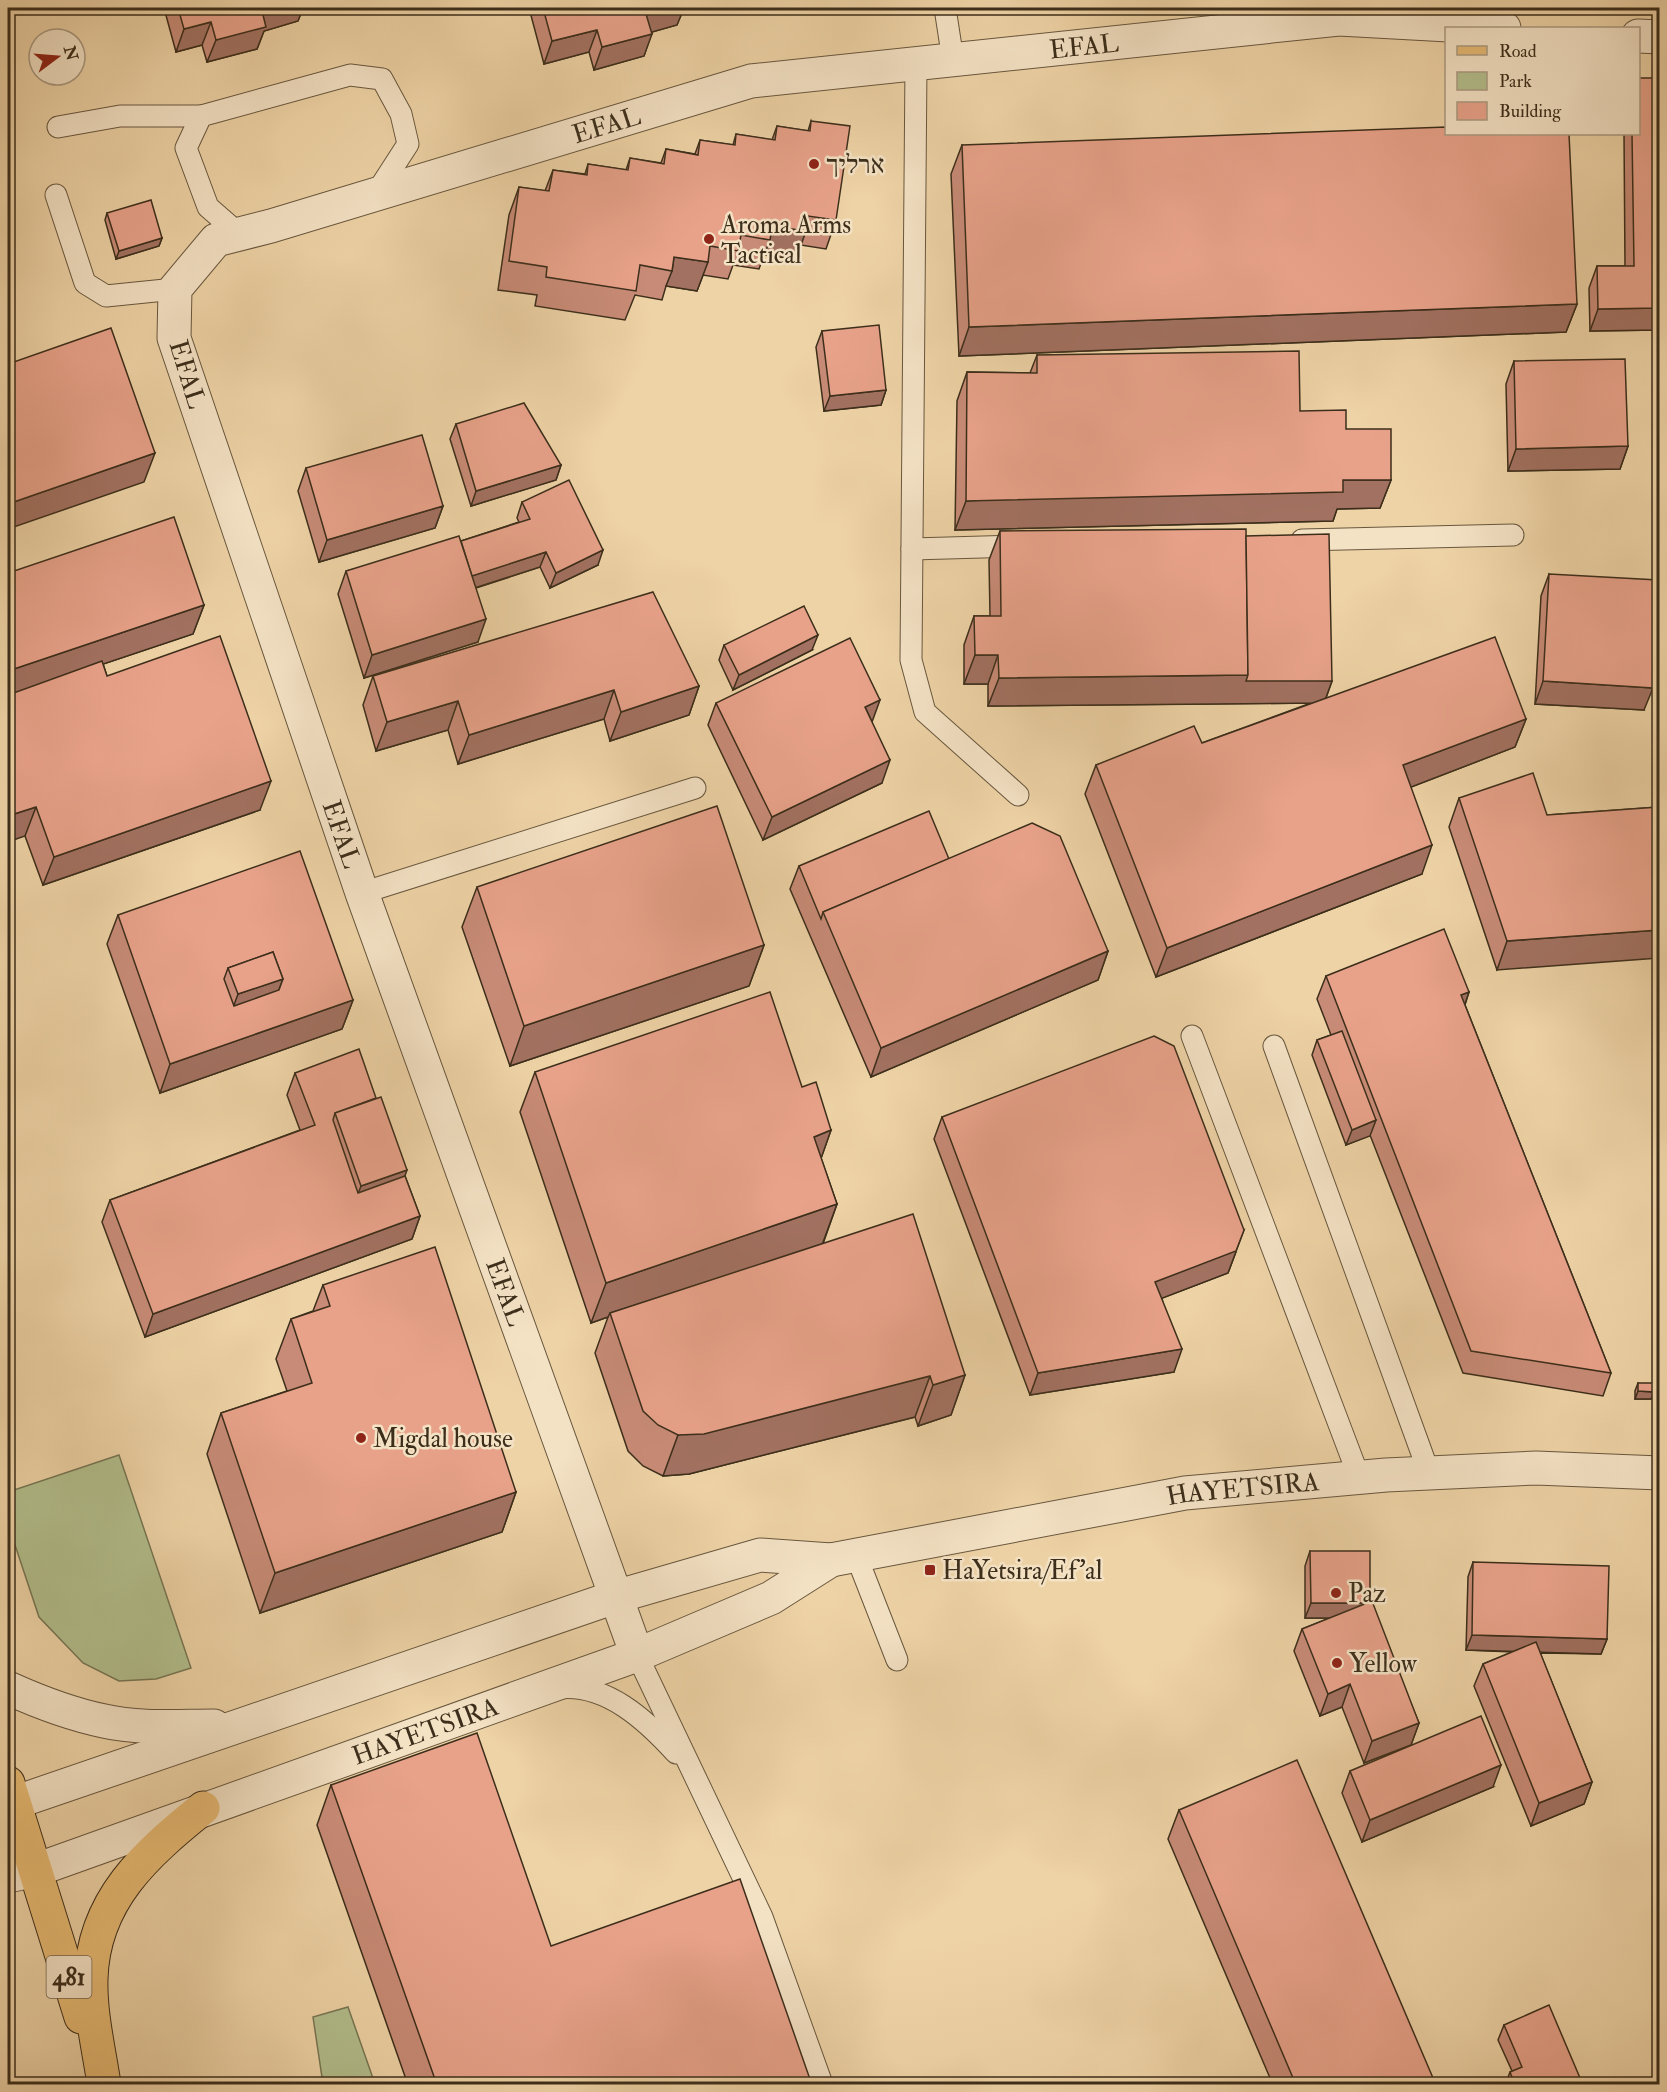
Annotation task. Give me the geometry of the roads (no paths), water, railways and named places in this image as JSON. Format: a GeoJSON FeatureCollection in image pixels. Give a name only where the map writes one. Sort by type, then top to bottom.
{"type":"FeatureCollection","features":[{"type":"Feature","properties":{"kind":"main road","name":"481"},"geometry":{"type":"LineString","coordinates":[[10,1797],[22,1873],[103,2085]]}},
{"type":"Feature","properties":{"kind":"main road"},"geometry":{"type":"LineString","coordinates":[[103,2085],[91,1979],[96,1939],[109,1909],[131,1873],[164,1840],[203,1808]]}},
{"type":"Feature","properties":{"kind":"street","name":"EFAL"},"geometry":{"type":"LineString","coordinates":[[637,1655],[362,893],[174,338],[175,289],[216,240],[281,223],[377,192],[751,81],[1339,19],[1497,21]]}},
{"type":"Feature","properties":{"kind":"street"},"geometry":{"type":"LineString","coordinates":[[1640,36],[1659,37]]}},
{"type":"Feature","properties":{"kind":"street","name":"HAYETSIRA"},"geometry":{"type":"LineString","coordinates":[[10,1797],[240,1726],[615,1597],[760,1555],[844,1557],[1185,1493],[1359,1477],[1536,1468],[1659,1473]]}},
{"type":"Feature","properties":{"kind":"street","name":"HAYETSIRA"},"geometry":{"type":"LineString","coordinates":[[22,1873],[637,1655],[771,1598],[844,1557]]}},
{"type":"Feature","properties":{"kind":"street"},"geometry":{"type":"LineString","coordinates":[[8,1688],[51,1707],[105,1722],[158,1726],[240,1726]]}},
{"type":"Feature","properties":{"kind":"lane"},"geometry":{"type":"LineString","coordinates":[[945,8],[953,60]]}},
{"type":"Feature","properties":{"kind":"lane"},"geometry":{"type":"LineString","coordinates":[[916,64],[911,660],[925,712],[1018,795]]}},
{"type":"Feature","properties":{"kind":"lane"},"geometry":{"type":"LineString","coordinates":[[57,127],[120,117],[201,116],[350,75],[382,79],[401,114],[408,144],[377,192]]}},
{"type":"Feature","properties":{"kind":"lane"},"geometry":{"type":"LineString","coordinates":[[201,116],[186,148],[208,207],[239,234]]}},
{"type":"Feature","properties":{"kind":"lane"},"geometry":{"type":"LineString","coordinates":[[56,195],[85,283],[106,296],[175,289]]}},
{"type":"Feature","properties":{"kind":"lane"},"geometry":{"type":"LineString","coordinates":[[1277,540],[1513,535]]}},
{"type":"Feature","properties":{"kind":"lane"},"geometry":{"type":"LineString","coordinates":[[912,549],[1041,546]]}},
{"type":"Feature","properties":{"kind":"lane"},"geometry":{"type":"LineString","coordinates":[[362,893],[695,788]]}},
{"type":"Feature","properties":{"kind":"lane"},"geometry":{"type":"LineString","coordinates":[[1192,1036],[1359,1477]]}},
{"type":"Feature","properties":{"kind":"lane"},"geometry":{"type":"LineString","coordinates":[[1274,1046],[1429,1473]]}},
{"type":"Feature","properties":{"kind":"lane"},"geometry":{"type":"LineString","coordinates":[[844,1557],[897,1659]]}},
{"type":"Feature","properties":{"kind":"lane"},"geometry":{"type":"LineString","coordinates":[[637,1655],[762,1917],[822,2085]]}},
{"type":"Feature","properties":{"kind":"lane"},"geometry":{"type":"LineString","coordinates":[[541,1690],[574,1686],[611,1696],[664,1740],[689,1767]]}},
{"type":"Feature","properties":{"kind":"place","name":"ארליך"},"geometry":{"type":"Point","coordinates":[814,164]}},
{"type":"Feature","properties":{"kind":"place","name":"Aroma Arms Tactical"},"geometry":{"type":"Point","coordinates":[709,239]}},
{"type":"Feature","properties":{"kind":"place","name":"Migdal house"},"geometry":{"type":"Point","coordinates":[361,1438]}},
{"type":"Feature","properties":{"kind":"place","name":"HaYetsira/Ef'al"},"geometry":{"type":"Point","coordinates":[930,1570]}},
{"type":"Feature","properties":{"kind":"place","name":"Paz"},"geometry":{"type":"Point","coordinates":[1336,1593]}},
{"type":"Feature","properties":{"kind":"place","name":"Yellow"},"geometry":{"type":"Point","coordinates":[1337,1663]}}]}
